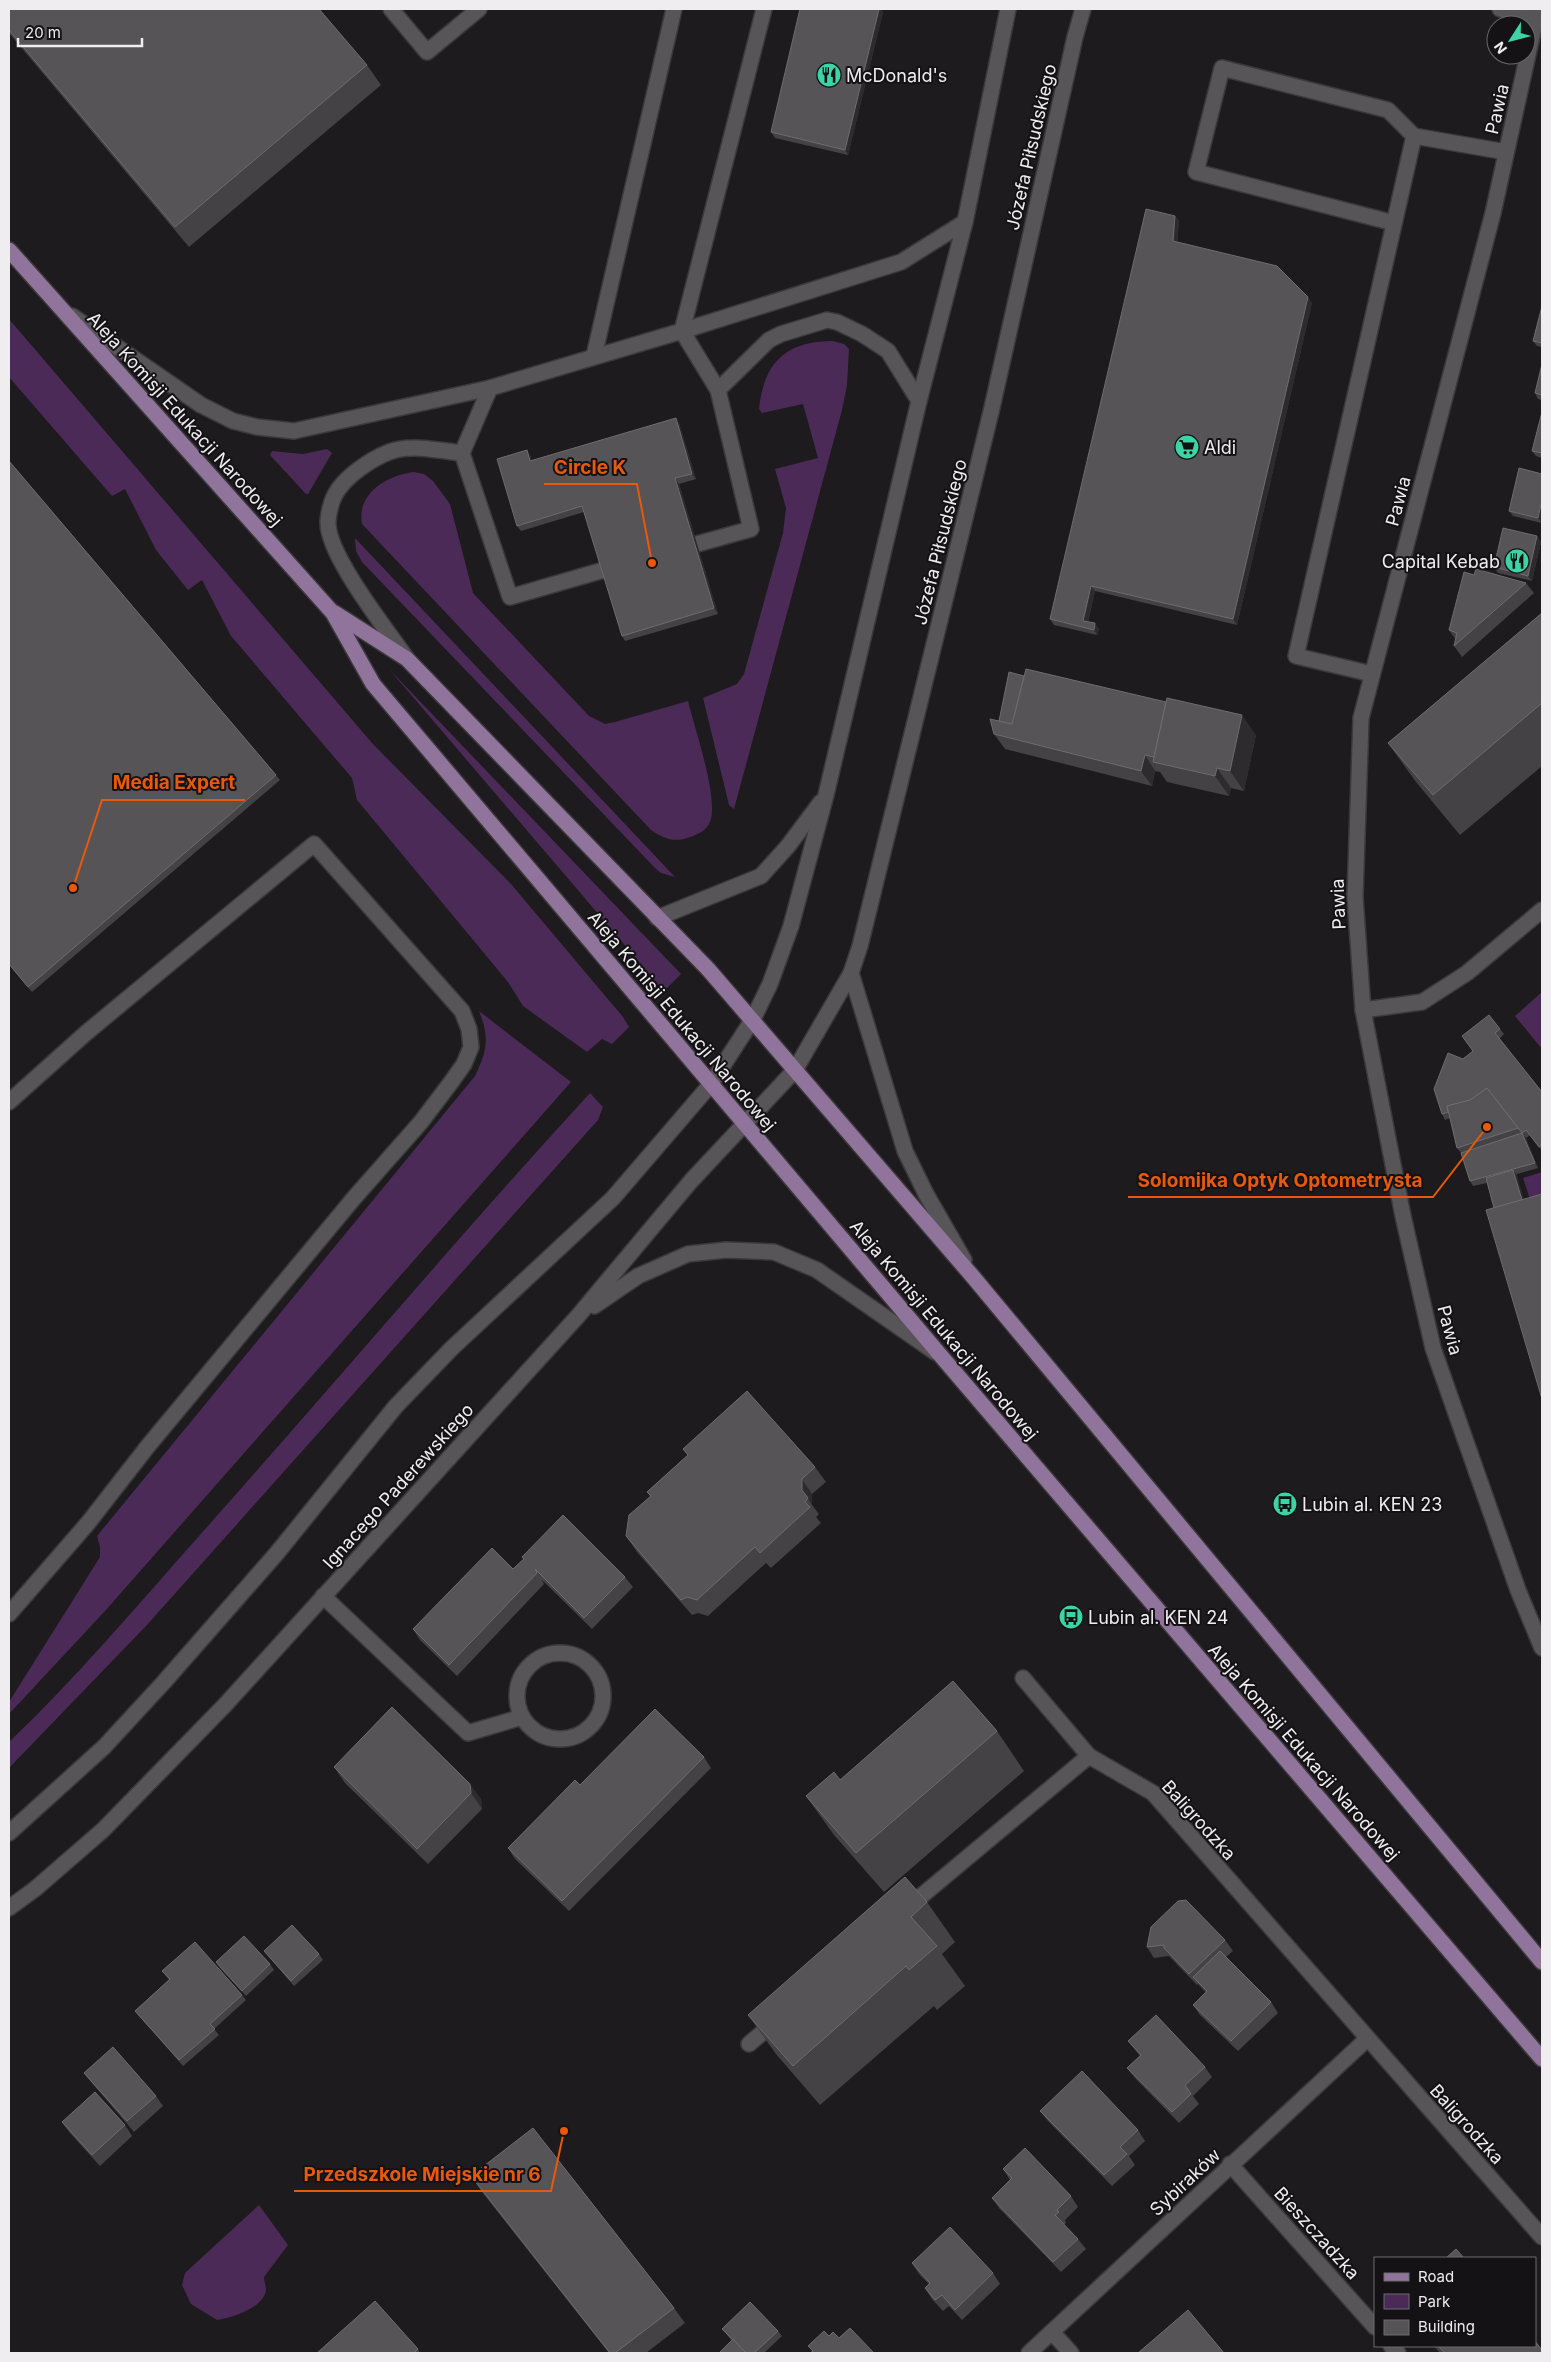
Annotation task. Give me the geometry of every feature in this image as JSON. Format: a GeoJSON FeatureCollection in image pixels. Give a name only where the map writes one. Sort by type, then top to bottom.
{"type":"FeatureCollection","features":[{"type":"Feature","properties":{"kind":"main road","name":"Aleja Komisji Edukacji Narodowej"},"geometry":{"type":"LineString","coordinates":[[9,250],[333,613],[373,684],[941,1356],[1542,2059]]}},
{"type":"Feature","properties":{"kind":"main road","name":"Aleja Komisji Edukacji Narodowej"},"geometry":{"type":"LineString","coordinates":[[333,613],[407,659],[708,969],[753,1019],[974,1278],[1542,1962]]}},
{"type":"Feature","properties":{"kind":"street"},"geometry":{"type":"LineString","coordinates":[[391,9],[427,52],[480,9]]}},
{"type":"Feature","properties":{"kind":"street"},"geometry":{"type":"LineString","coordinates":[[594,356],[674,9]]}},
{"type":"Feature","properties":{"kind":"street"},"geometry":{"type":"LineString","coordinates":[[667,552],[751,529],[718,390],[682,331],[764,9]]}},
{"type":"Feature","properties":{"kind":"street"},"geometry":{"type":"LineString","coordinates":[[9,1833],[104,1747],[164,1682],[277,1553],[396,1406],[452,1348],[613,1198],[711,1084],[753,1019],[770,984],[791,926],[826,794],[919,401],[965,222],[1008,9]]}},
{"type":"Feature","properties":{"kind":"street","name":"Józefa Piłsudskiego"},"geometry":{"type":"LineString","coordinates":[[795,1070],[851,973],[991,412],[1075,37],[1083,9]]}},
{"type":"Feature","properties":{"kind":"street"},"geometry":{"type":"LineString","coordinates":[[1500,9],[1539,15]]}},
{"type":"Feature","properties":{"kind":"street","name":"Pawia"},"geometry":{"type":"LineString","coordinates":[[1539,15],[1493,213],[1361,718],[1355,897],[1363,1010],[1403,1216],[1434,1348],[1518,1590],[1542,1648]]}},
{"type":"Feature","properties":{"kind":"street"},"geometry":{"type":"LineString","coordinates":[[1394,223],[1196,172],[1222,68],[1388,110],[1414,136],[1506,152]]}},
{"type":"Feature","properties":{"kind":"street"},"geometry":{"type":"LineString","coordinates":[[1372,674],[1296,656],[1414,136]]}},
{"type":"Feature","properties":{"kind":"street"},"geometry":{"type":"LineString","coordinates":[[58,307],[201,405],[233,422],[294,431],[490,388],[682,331],[901,262],[965,222]]}},
{"type":"Feature","properties":{"kind":"street"},"geometry":{"type":"LineString","coordinates":[[718,390],[769,340],[781,334],[827,320],[837,322],[862,334],[888,351],[919,401]]}},
{"type":"Feature","properties":{"kind":"street"},"geometry":{"type":"LineString","coordinates":[[490,388],[462,454],[510,597],[640,560]]}},
{"type":"Feature","properties":{"kind":"street"},"geometry":{"type":"LineString","coordinates":[[407,659],[366,600],[332,544],[328,521],[335,492],[340,484],[373,458],[399,448],[462,454]]}},
{"type":"Feature","properties":{"kind":"street"},"geometry":{"type":"LineString","coordinates":[[657,918],[761,876],[788,846],[826,794]]}},
{"type":"Feature","properties":{"kind":"street"},"geometry":{"type":"LineString","coordinates":[[9,1102],[94,1027],[314,844],[462,1011],[469,1029],[471,1047],[464,1064],[421,1122],[354,1198],[148,1446],[88,1523],[9,1614]]}},
{"type":"Feature","properties":{"kind":"street"},"geometry":{"type":"LineString","coordinates":[[1363,1010],[1422,1002],[1467,973],[1542,910]]}},
{"type":"Feature","properties":{"kind":"street"},"geometry":{"type":"LineString","coordinates":[[851,973],[905,1151],[926,1194],[974,1278]]}},
{"type":"Feature","properties":{"kind":"street","name":"Ignacego Paderewskiego"},"geometry":{"type":"LineString","coordinates":[[9,1908],[103,1830],[224,1705],[578,1316],[690,1182],[795,1070]]}},
{"type":"Feature","properties":{"kind":"street"},"geometry":{"type":"LineString","coordinates":[[578,1316],[638,1276],[688,1254],[726,1250],[774,1252],[817,1270],[941,1356]]}},
{"type":"Feature","properties":{"kind":"street"},"geometry":{"type":"LineString","coordinates":[[323,1596],[468,1733],[522,1717]]}},
{"type":"Feature","properties":{"kind":"street"},"geometry":{"type":"LineString","coordinates":[[556,1652],[570,1653],[583,1659],[601,1681],[602,1709],[595,1722],[585,1732],[572,1738],[557,1740],[543,1736],[531,1729],[522,1717],[516,1704],[516,1689],[526,1669],[542,1656],[556,1652]]}},
{"type":"Feature","properties":{"kind":"street","name":"Baligrodzka"},"geometry":{"type":"LineString","coordinates":[[1023,1678],[1089,1756],[1153,1794],[1542,2237]]}},
{"type":"Feature","properties":{"kind":"street"},"geometry":{"type":"LineString","coordinates":[[897,1916],[1089,1756]]}},
{"type":"Feature","properties":{"kind":"street"},"geometry":{"type":"LineString","coordinates":[[9,1918],[22,1898]]}},
{"type":"Feature","properties":{"kind":"street"},"geometry":{"type":"LineString","coordinates":[[749,2044],[786,2012]]}},
{"type":"Feature","properties":{"kind":"street","name":"Sybiraków"},"geometry":{"type":"LineString","coordinates":[[1029,2353],[1230,2164],[1367,2039]]}},
{"type":"Feature","properties":{"kind":"street","name":"Bieszczadzka"},"geometry":{"type":"LineString","coordinates":[[1230,2164],[1374,2326]]}},
{"type":"Feature","properties":{"kind":"street"},"geometry":{"type":"LineString","coordinates":[[1052,2332],[1071,2353]]}},
{"type":"Feature","properties":{"kind":"green space"},"geometry":{"type":"Polygon","coordinates":[[[9,319],[372,743],[511,884],[623,1017],[629,1027],[612,1044],[602,1039],[587,1052],[523,1006],[508,982],[357,800],[352,778],[231,636],[202,580],[188,590],[156,550],[125,489],[112,496],[9,377],[9,319]]]}},
{"type":"Feature","properties":{"kind":"green space"},"geometry":{"type":"Polygon","coordinates":[[[833,341],[844,344],[849,349],[847,385],[842,410],[734,809],[729,805],[703,698],[737,684],[744,674],[783,533],[786,508],[775,469],[818,458],[803,404],[762,413],[759,409],[762,393],[772,367],[780,357],[802,345],[833,341]]]}},
{"type":"Feature","properties":{"kind":"green space"},"geometry":{"type":"Polygon","coordinates":[[[327,449],[332,453],[308,494],[270,455],[272,451],[303,454],[327,449]]]}},
{"type":"Feature","properties":{"kind":"green space"},"geometry":{"type":"Polygon","coordinates":[[[414,472],[424,474],[433,481],[450,504],[473,593],[589,716],[605,724],[688,701],[705,764],[712,800],[712,814],[709,824],[703,831],[685,839],[674,840],[660,836],[651,830],[362,524],[361,513],[364,503],[376,487],[394,477],[414,472]]]}},
{"type":"Feature","properties":{"kind":"green space"},"geometry":{"type":"Polygon","coordinates":[[[355,538],[675,877],[661,873],[656,869],[362,562],[356,551],[355,538]]]}},
{"type":"Feature","properties":{"kind":"green space"},"geometry":{"type":"Polygon","coordinates":[[[389,669],[681,974],[664,991],[389,669]]]}},
{"type":"Feature","properties":{"kind":"green space"},"geometry":{"type":"Polygon","coordinates":[[[1542,992],[1542,1049],[1515,1016],[1542,992]]]}},
{"type":"Feature","properties":{"kind":"green space"},"geometry":{"type":"Polygon","coordinates":[[[479,1011],[571,1082],[105,1611],[9,1714],[9,1702],[100,1557],[97,1536],[475,1076],[486,1044],[485,1029],[479,1011]]]}},
{"type":"Feature","properties":{"kind":"green space"},"geometry":{"type":"Polygon","coordinates":[[[590,1093],[603,1107],[598,1120],[146,1626],[9,1768],[9,1742],[106,1641],[590,1093]]]}},
{"type":"Feature","properties":{"kind":"green space"},"geometry":{"type":"Polygon","coordinates":[[[1542,1172],[1542,1216],[1536,1218],[1523,1178],[1542,1172]]]}},
{"type":"Feature","properties":{"kind":"green space"},"geometry":{"type":"Polygon","coordinates":[[[259,2205],[288,2245],[264,2277],[266,2289],[260,2302],[246,2311],[217,2320],[191,2304],[182,2285],[185,2273],[259,2205]]]}},
{"type":"Feature","properties":{"kind":"building"},"geometry":{"type":"Polygon","coordinates":[[[9,9],[319,9],[367,65],[175,227],[9,30],[9,9]]]}},
{"type":"Feature","properties":{"kind":"building","name":"McDonald's"},"geometry":{"type":"Polygon","coordinates":[[[800,9],[879,9],[845,150],[771,132],[800,9]]]}},
{"type":"Feature","properties":{"kind":"building","name":"Aldi"},"geometry":{"type":"Polygon","coordinates":[[[1146,209],[1175,216],[1173,241],[1277,266],[1308,297],[1233,619],[1091,586],[1083,621],[1095,623],[1094,630],[1050,619],[1146,209]]]}},
{"type":"Feature","properties":{"kind":"building"},"geometry":{"type":"Polygon","coordinates":[[[1542,306],[1542,343],[1533,341],[1542,306]]]}},
{"type":"Feature","properties":{"kind":"building"},"geometry":{"type":"Polygon","coordinates":[[[1542,364],[1542,395],[1535,393],[1542,364]]]}},
{"type":"Feature","properties":{"kind":"building"},"geometry":{"type":"Polygon","coordinates":[[[1542,412],[1542,453],[1532,451],[1542,412]]]}},
{"type":"Feature","properties":{"kind":"building"},"geometry":{"type":"Polygon","coordinates":[[[676,418],[692,474],[675,478],[714,608],[622,636],[582,506],[517,526],[497,459],[527,450],[530,461],[676,418]]]}},
{"type":"Feature","properties":{"kind":"building"},"geometry":{"type":"Polygon","coordinates":[[[9,461],[276,775],[28,987],[9,964],[9,461]]]}},
{"type":"Feature","properties":{"kind":"building"},"geometry":{"type":"Polygon","coordinates":[[[1519,468],[1542,474],[1542,500],[1538,518],[1509,511],[1519,468]]]}},
{"type":"Feature","properties":{"kind":"building"},"geometry":{"type":"Polygon","coordinates":[[[1503,528],[1537,536],[1528,576],[1494,567],[1503,528]]]}},
{"type":"Feature","properties":{"kind":"building"},"geometry":{"type":"Polygon","coordinates":[[[1476,569],[1526,583],[1454,646],[1457,633],[1449,630],[1464,572],[1474,575],[1476,569]]]}},
{"type":"Feature","properties":{"kind":"building"},"geometry":{"type":"Polygon","coordinates":[[[1542,613],[1542,703],[1433,795],[1388,743],[1542,613]]]}},
{"type":"Feature","properties":{"kind":"building"},"geometry":{"type":"Polygon","coordinates":[[[1026,669],[1166,702],[1154,757],[1145,755],[1141,771],[994,734],[990,719],[1012,724],[1026,669]]]}},
{"type":"Feature","properties":{"kind":"building"},"geometry":{"type":"Polygon","coordinates":[[[1009,672],[1024,676],[1012,724],[999,721],[1009,672]]]}},
{"type":"Feature","properties":{"kind":"building"},"geometry":{"type":"Polygon","coordinates":[[[1167,698],[1242,715],[1230,771],[1217,768],[1215,776],[1153,762],[1167,698]]]}},
{"type":"Feature","properties":{"kind":"building"},"geometry":{"type":"Polygon","coordinates":[[[1489,1015],[1500,1029],[1495,1033],[1542,1092],[1542,1145],[1539,1147],[1526,1130],[1522,1133],[1487,1088],[1470,1100],[1447,1106],[1448,1112],[1442,1114],[1434,1089],[1448,1053],[1463,1059],[1473,1051],[1462,1036],[1489,1015]]]}},
{"type":"Feature","properties":{"kind":"building"},"geometry":{"type":"Polygon","coordinates":[[[1487,1088],[1518,1128],[1457,1148],[1447,1106],[1470,1100],[1487,1088]]]}},
{"type":"Feature","properties":{"kind":"building"},"geometry":{"type":"Polygon","coordinates":[[[1522,1133],[1535,1163],[1470,1181],[1461,1153],[1522,1133]]]}},
{"type":"Feature","properties":{"kind":"building"},"geometry":{"type":"Polygon","coordinates":[[[1513,1170],[1522,1200],[1494,1208],[1486,1178],[1513,1170]]]}},
{"type":"Feature","properties":{"kind":"building"},"geometry":{"type":"Polygon","coordinates":[[[1542,1194],[1542,1399],[1486,1210],[1542,1194]]]}},
{"type":"Feature","properties":{"kind":"building"},"geometry":{"type":"Polygon","coordinates":[[[747,1391],[815,1467],[802,1479],[802,1490],[808,1498],[805,1502],[810,1507],[760,1553],[755,1547],[697,1600],[687,1597],[681,1600],[626,1536],[629,1515],[651,1496],[647,1492],[688,1455],[683,1449],[747,1391]]]}},
{"type":"Feature","properties":{"kind":"building"},"geometry":{"type":"Polygon","coordinates":[[[563,1515],[625,1577],[584,1618],[535,1569],[537,1573],[449,1665],[413,1629],[492,1548],[513,1569],[524,1559],[522,1557],[563,1515]]]}},
{"type":"Feature","properties":{"kind":"building"},"geometry":{"type":"Polygon","coordinates":[[[953,1681],[997,1731],[856,1853],[806,1796],[834,1772],[840,1780],[953,1681]]]}},
{"type":"Feature","properties":{"kind":"building"},"geometry":{"type":"Polygon","coordinates":[[[392,1707],[470,1784],[471,1793],[417,1849],[334,1767],[392,1707]]]}},
{"type":"Feature","properties":{"kind":"building"},"geometry":{"type":"Polygon","coordinates":[[[655,1709],[704,1757],[562,1901],[508,1848],[575,1780],[580,1785],[655,1709]]]}},
{"type":"Feature","properties":{"kind":"building"},"geometry":{"type":"Polygon","coordinates":[[[905,1877],[927,1902],[911,1917],[937,1946],[909,1970],[906,1966],[793,2066],[748,2015],[905,1877]]]}},
{"type":"Feature","properties":{"kind":"building"},"geometry":{"type":"Polygon","coordinates":[[[1186,1900],[1225,1940],[1189,1974],[1164,1948],[1164,1945],[1147,1947],[1151,1927],[1178,1901],[1186,1900]]]}},
{"type":"Feature","properties":{"kind":"building"},"geometry":{"type":"Polygon","coordinates":[[[292,1925],[319,1954],[291,1981],[264,1951],[292,1925]]]}},
{"type":"Feature","properties":{"kind":"building"},"geometry":{"type":"Polygon","coordinates":[[[244,1936],[270,1964],[242,1991],[216,1962],[244,1936]]]}},
{"type":"Feature","properties":{"kind":"building"},"geometry":{"type":"Polygon","coordinates":[[[195,1942],[242,1995],[210,2024],[215,2029],[179,2060],[135,2011],[170,1979],[162,1971],[195,1942]]]}},
{"type":"Feature","properties":{"kind":"building"},"geometry":{"type":"Polygon","coordinates":[[[1220,1951],[1271,2002],[1231,2041],[1193,2005],[1207,1991],[1193,1977],[1220,1951]]]}},
{"type":"Feature","properties":{"kind":"building"},"geometry":{"type":"Polygon","coordinates":[[[1156,2015],[1205,2067],[1185,2085],[1191,2094],[1172,2112],[1127,2068],[1141,2055],[1128,2041],[1156,2015]]]}},
{"type":"Feature","properties":{"kind":"building"},"geometry":{"type":"Polygon","coordinates":[[[113,2047],[156,2096],[127,2121],[84,2073],[113,2047]]]}},
{"type":"Feature","properties":{"kind":"building"},"geometry":{"type":"Polygon","coordinates":[[[1082,2071],[1138,2130],[1120,2147],[1127,2154],[1104,2175],[1040,2111],[1082,2071]]]}},
{"type":"Feature","properties":{"kind":"building"},"geometry":{"type":"Polygon","coordinates":[[[95,2092],[125,2125],[92,2155],[62,2122],[95,2092]]]}},
{"type":"Feature","properties":{"kind":"building"},"geometry":{"type":"Polygon","coordinates":[[[533,2128],[674,2308],[615,2353],[610,2353],[471,2176],[533,2128]]]}},
{"type":"Feature","properties":{"kind":"building"},"geometry":{"type":"Polygon","coordinates":[[[1025,2148],[1071,2196],[1057,2210],[1059,2212],[1055,2215],[1078,2239],[1053,2262],[992,2198],[1012,2178],[1003,2169],[1025,2148]]]}},
{"type":"Feature","properties":{"kind":"building"},"geometry":{"type":"Polygon","coordinates":[[[950,2227],[993,2273],[955,2310],[942,2295],[935,2300],[925,2288],[930,2283],[912,2263],[950,2227]]]}},
{"type":"Feature","properties":{"kind":"building"},"geometry":{"type":"Polygon","coordinates":[[[1456,2249],[1463,2257],[1447,2257],[1456,2249]]]}},
{"type":"Feature","properties":{"kind":"building"},"geometry":{"type":"Polygon","coordinates":[[[375,2301],[418,2349],[414,2353],[317,2353],[375,2301]]]}},
{"type":"Feature","properties":{"kind":"building"},"geometry":{"type":"Polygon","coordinates":[[[750,2302],[778,2331],[754,2353],[746,2353],[722,2329],[750,2302]]]}},
{"type":"Feature","properties":{"kind":"building"},"geometry":{"type":"Polygon","coordinates":[[[1188,2310],[1224,2353],[1138,2353],[1188,2310]]]}},
{"type":"Feature","properties":{"kind":"building"},"geometry":{"type":"Polygon","coordinates":[[[850,2328],[874,2353],[810,2353],[813,2351],[808,2346],[824,2331],[829,2336],[833,2332],[839,2338],[850,2328]]]}},
{"type":"Feature","properties":{"kind":"building"},"geometry":{"type":"Polygon","coordinates":[[[733,2339],[746,2353],[719,2353],[733,2339]]]}},
{"type":"Feature","properties":{"kind":"building"},"geometry":{"type":"Polygon","coordinates":[[[1536,2342],[1542,2350],[1542,2353],[1445,2353],[1439,2347],[1536,2347],[1536,2342]]]}},
{"type":"Feature","properties":{"kind":"place","name":"McDonald's"},"geometry":{"type":"Point","coordinates":[829,75]}},
{"type":"Feature","properties":{"kind":"place","name":"Aldi"},"geometry":{"type":"Point","coordinates":[1187,447]}},
{"type":"Feature","properties":{"kind":"place","name":"Capital Kebab"},"geometry":{"type":"Point","coordinates":[1517,561]}},
{"type":"Feature","properties":{"kind":"place","name":"Circle K"},"geometry":{"type":"Point","coordinates":[652,563]}},
{"type":"Feature","properties":{"kind":"place","name":"Media Expert"},"geometry":{"type":"Point","coordinates":[73,888]}},
{"type":"Feature","properties":{"kind":"place","name":"Solomijka Optyk Optometrysta"},"geometry":{"type":"Point","coordinates":[1487,1127]}},
{"type":"Feature","properties":{"kind":"place","name":"Lubin al. KEN 23"},"geometry":{"type":"Point","coordinates":[1285,1504]}},
{"type":"Feature","properties":{"kind":"place","name":"Lubin al. KEN 24"},"geometry":{"type":"Point","coordinates":[1071,1617]}},
{"type":"Feature","properties":{"kind":"place","name":"Przedszkole Miejskie nr 6"},"geometry":{"type":"Point","coordinates":[564,2131]}}]}
